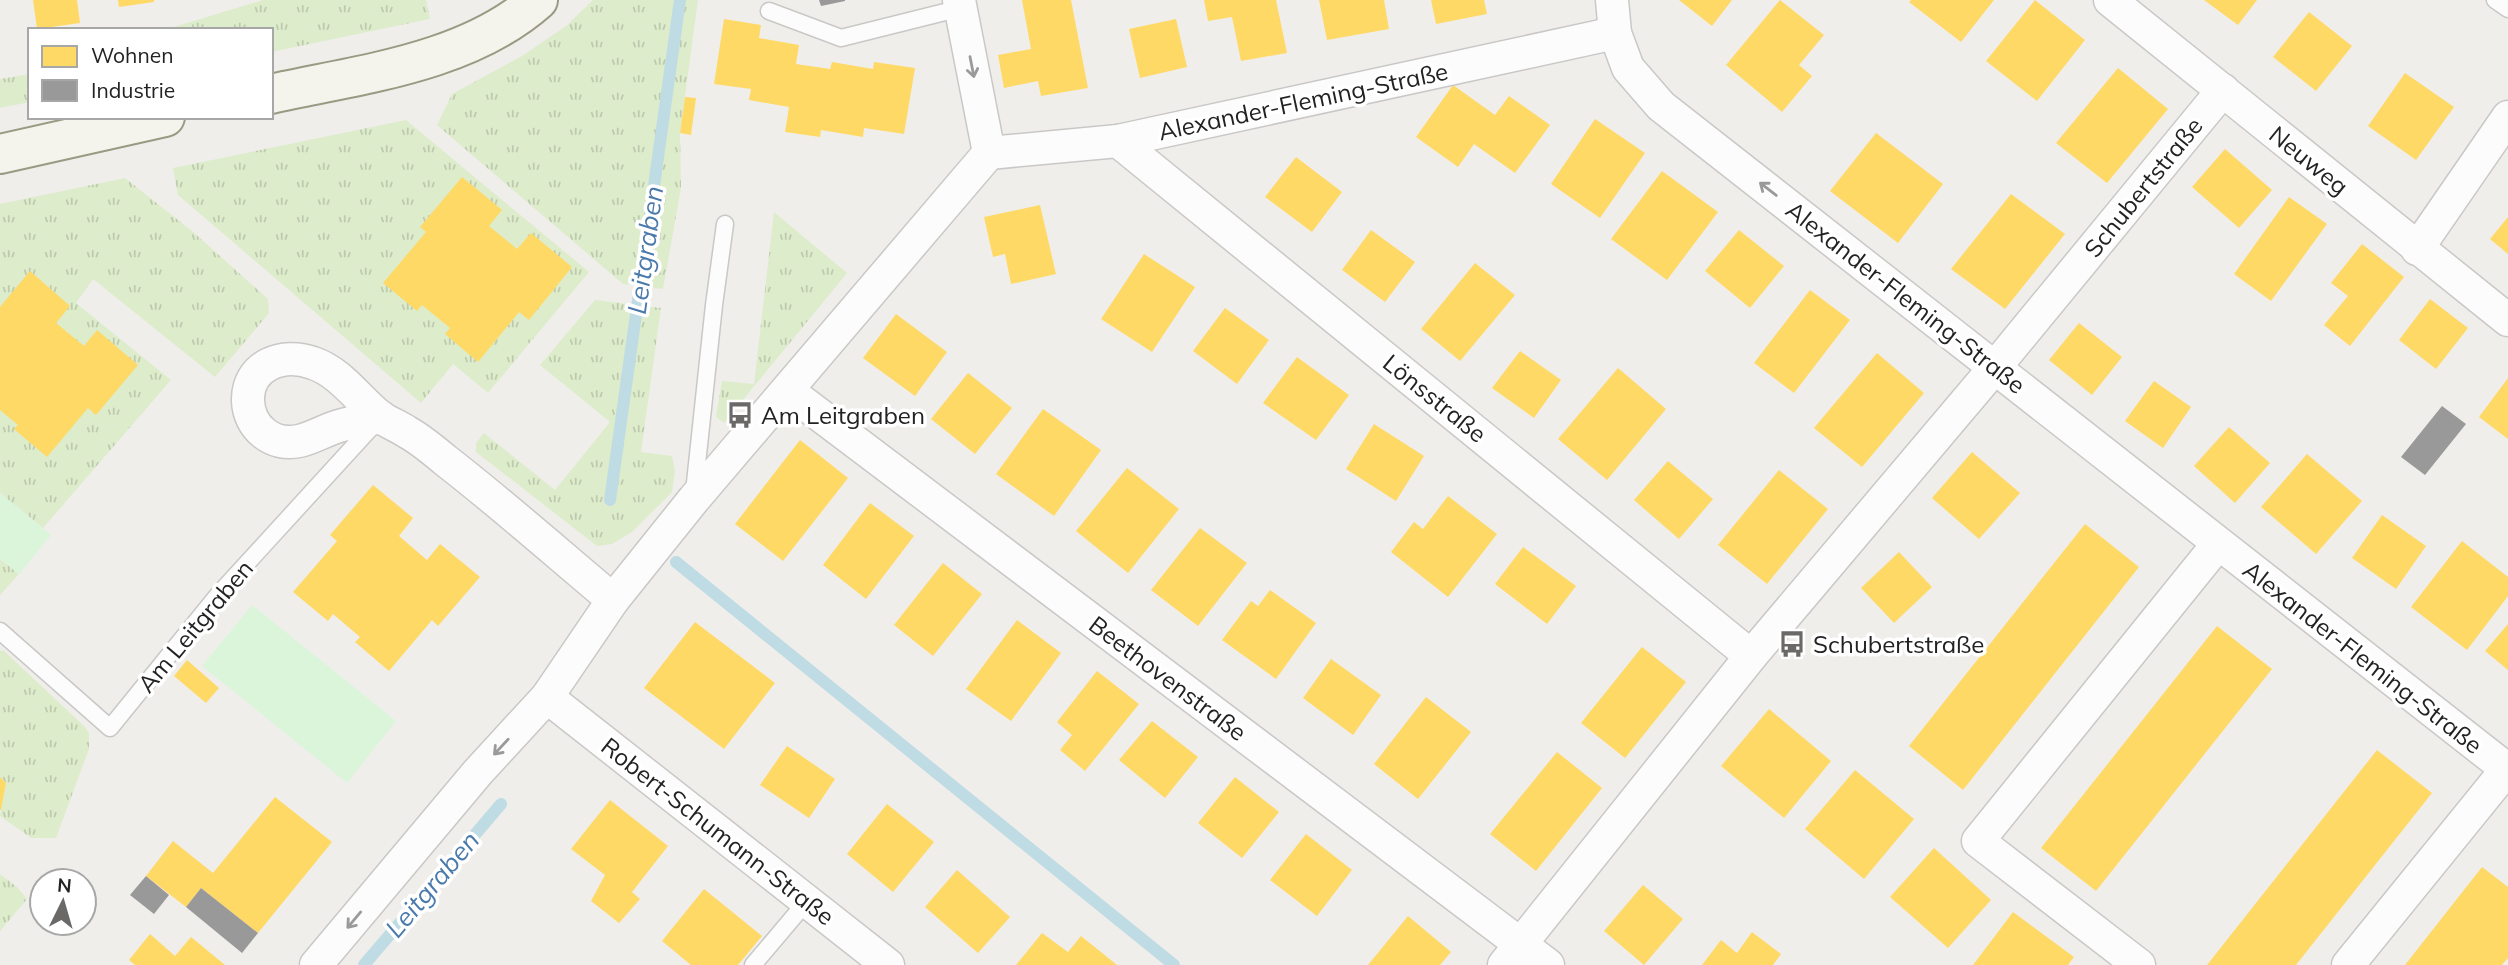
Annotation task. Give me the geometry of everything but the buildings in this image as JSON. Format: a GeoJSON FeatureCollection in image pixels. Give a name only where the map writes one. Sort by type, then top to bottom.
{"type":"FeatureCollection","features":[{"type":"Feature","properties":{"kind":"street"},"geometry":{"type":"LineString","coordinates":[[273,94],[393,67],[460,47],[524,13],[538,0]]}},
{"type":"Feature","properties":{"kind":"street","name":"Alexander-Fleming-Straße"},"geometry":{"type":"LineString","coordinates":[[1612,0],[1615,33],[1628,68],[1661,106],[2507,769],[2348,965]]}},
{"type":"Feature","properties":{"kind":"street","name":"Neuweg"},"geometry":{"type":"LineString","coordinates":[[2110,0],[2508,320]]}},
{"type":"Feature","properties":{"kind":"street"},"geometry":{"type":"LineString","coordinates":[[316,965],[478,772],[547,697],[613,600],[694,499],[989,153],[960,4]]}},
{"type":"Feature","properties":{"kind":"street","name":"Alexander-Fleming-Straße"},"geometry":{"type":"LineString","coordinates":[[989,153],[1118,141],[1615,33]]}},
{"type":"Feature","properties":{"kind":"street","name":"Schubertstraße"},"geometry":{"type":"LineString","coordinates":[[1513,955],[1751,656],[1996,366],[2222,90]]}},
{"type":"Feature","properties":{"kind":"street"},"geometry":{"type":"LineString","coordinates":[[2417,249],[2508,117]]}},
{"type":"Feature","properties":{"kind":"street"},"geometry":{"type":"LineString","coordinates":[[0,154],[156,119]]}},
{"type":"Feature","properties":{"kind":"street","name":"Lönsstraße"},"geometry":{"type":"LineString","coordinates":[[1118,141],[1751,656]]}},
{"type":"Feature","properties":{"kind":"street","name":"Beethovenstraße"},"geometry":{"type":"LineString","coordinates":[[788,391],[1513,955],[1548,965]]}},
{"type":"Feature","properties":{"kind":"street","name":"Am Leitgraben"},"geometry":{"type":"LineString","coordinates":[[381,417],[409,433],[445,460],[613,600]]}},
{"type":"Feature","properties":{"kind":"street","name":"Alexander-Fleming-Straße"},"geometry":{"type":"LineString","coordinates":[[2140,965],[1978,841],[2218,544]]}},
{"type":"Feature","properties":{"kind":"street","name":"Robert-Schumann-Straße"},"geometry":{"type":"LineString","coordinates":[[547,697],[888,965]]}},
{"type":"Feature","properties":{"kind":"lane"},"geometry":{"type":"LineString","coordinates":[[2495,0],[2508,9]]}},
{"type":"Feature","properties":{"kind":"lane"},"geometry":{"type":"LineString","coordinates":[[769,11],[841,38],[960,4]]}},
{"type":"Feature","properties":{"kind":"lane"},"geometry":{"type":"LineString","coordinates":[[694,499],[725,223]]}},
{"type":"Feature","properties":{"kind":"lane","name":"Am Leitgraben"},"geometry":{"type":"LineString","coordinates":[[1,635],[110,729],[218,596],[381,417]]}},
{"type":"Feature","properties":{"kind":"lane"},"geometry":{"type":"LineString","coordinates":[[753,965],[807,901]]}},
{"type":"Feature","properties":{"kind":"green space"},"geometry":{"type":"Polygon","coordinates":[[[263,0],[426,0],[430,19],[273,52],[273,28],[171,28],[263,0]]]}},
{"type":"Feature","properties":{"kind":"green space"},"geometry":{"type":"Polygon","coordinates":[[[593,0],[698,0],[680,133],[681,188],[663,289],[623,284],[437,125],[452,94],[522,56],[566,26],[593,0]]]}},
{"type":"Feature","properties":{"kind":"green space"},"geometry":{"type":"Polygon","coordinates":[[[28,74],[28,102],[0,108],[0,79],[28,74]]]}},
{"type":"Feature","properties":{"kind":"green space"},"geometry":{"type":"Polygon","coordinates":[[[406,120],[589,272],[488,393],[453,364],[421,403],[178,195],[173,168],[406,120]]]}},
{"type":"Feature","properties":{"kind":"green space"},"geometry":{"type":"Polygon","coordinates":[[[125,178],[192,231],[268,299],[269,313],[215,377],[93,279],[76,303],[171,380],[43,528],[0,493],[0,204],[125,178]]]}},
{"type":"Feature","properties":{"kind":"green space"},"geometry":{"type":"Polygon","coordinates":[[[774,212],[847,273],[724,423],[716,417],[722,381],[754,384],[774,212]]]}},
{"type":"Feature","properties":{"kind":"green space"},"geometry":{"type":"Polygon","coordinates":[[[595,300],[661,308],[641,452],[672,456],[675,471],[672,492],[632,532],[612,544],[597,546],[476,452],[476,443],[484,433],[555,490],[610,422],[540,365],[595,300]]]}},
{"type":"Feature","properties":{"kind":"green space"},"geometry":{"type":"Polygon","coordinates":[[[0,493],[51,535],[19,574],[0,559],[0,493]]]}},
{"type":"Feature","properties":{"kind":"green space"},"geometry":{"type":"Polygon","coordinates":[[[0,559],[19,574],[0,595],[0,559]]]}},
{"type":"Feature","properties":{"kind":"green space"},"geometry":{"type":"Polygon","coordinates":[[[252,605],[396,721],[347,783],[202,666],[252,605]]]}},
{"type":"Feature","properties":{"kind":"green space"},"geometry":{"type":"Polygon","coordinates":[[[3,650],[89,733],[89,749],[56,838],[31,838],[0,816],[6,783],[0,777],[0,651],[3,650]]]}},
{"type":"Feature","properties":{"kind":"green space"},"geometry":{"type":"Polygon","coordinates":[[[0,874],[27,899],[0,931],[0,874]]]}},
{"type":"Feature","properties":{"kind":"waterway","name":"Leitgraben"},"geometry":{"type":"LineString","coordinates":[[610,500],[680,0]]}},
{"type":"Feature","properties":{"kind":"waterway"},"geometry":{"type":"LineString","coordinates":[[676,562],[1174,965]]}},
{"type":"Feature","properties":{"kind":"waterway","name":"Leitgraben"},"geometry":{"type":"LineString","coordinates":[[364,965],[501,804]]}},
{"type":"Feature","properties":{"kind":"place","name":"Am Leitgraben"},"geometry":{"type":"Point","coordinates":[740,415]}},
{"type":"Feature","properties":{"kind":"place","name":"Schubertstraße"},"geometry":{"type":"Point","coordinates":[1792,644]}}]}
